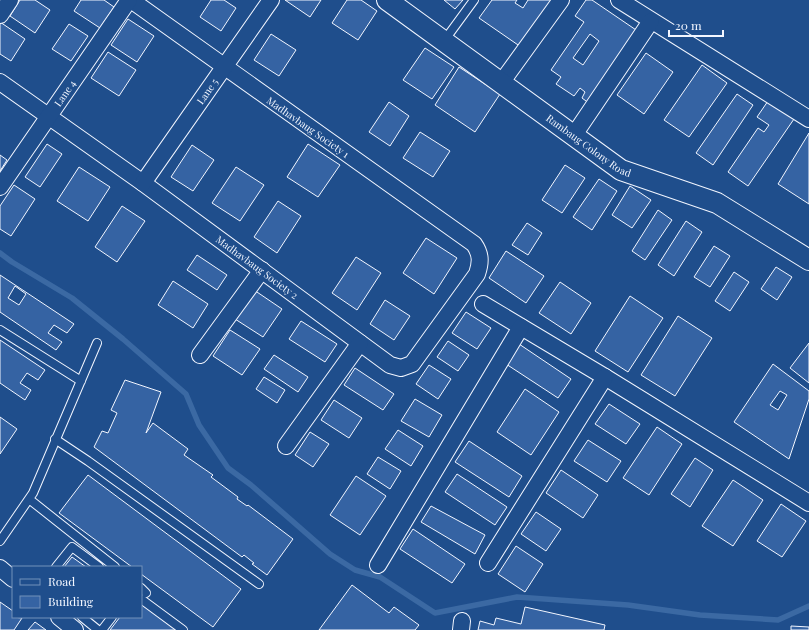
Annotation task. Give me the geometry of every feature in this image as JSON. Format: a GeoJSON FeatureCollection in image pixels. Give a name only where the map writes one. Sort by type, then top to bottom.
{"type":"FeatureCollection","features":[{"type":"Feature","properties":{"kind":"street"},"geometry":{"type":"LineString","coordinates":[[0,15],[10,0]]}},
{"type":"Feature","properties":{"kind":"street","name":"Madhavbaug Society 1"},"geometry":{"type":"LineString","coordinates":[[130,0],[474,244],[480,257]]}},
{"type":"Feature","properties":{"kind":"street","name":"Lane 4"},"geometry":{"type":"LineString","coordinates":[[0,187],[130,0]]}},
{"type":"Feature","properties":{"kind":"street","name":"Lane 5"},"geometry":{"type":"LineString","coordinates":[[143,183],[271,0]]}},
{"type":"Feature","properties":{"kind":"street","name":"Rambaug Colony Road"},"geometry":{"type":"LineString","coordinates":[[387,0],[621,170],[717,203],[809,260]]}},
{"type":"Feature","properties":{"kind":"street"},"geometry":{"type":"LineString","coordinates":[[502,83],[561,0]]}},
{"type":"Feature","properties":{"kind":"street"},"geometry":{"type":"LineString","coordinates":[[619,0],[809,119]]}},
{"type":"Feature","properties":{"kind":"street"},"geometry":{"type":"LineString","coordinates":[[574,135],[651,20]]}},
{"type":"Feature","properties":{"kind":"street","name":"Madhavbaug Society 2"},"geometry":{"type":"LineString","coordinates":[[0,82],[143,183],[390,365],[401,368],[412,364],[477,274],[480,265],[480,257]]}},
{"type":"Feature","properties":{"kind":"street"},"geometry":{"type":"LineString","coordinates":[[200,354],[262,270]]}},
{"type":"Feature","properties":{"kind":"street"},"geometry":{"type":"LineString","coordinates":[[483,304],[521,328],[606,377],[809,502]]}},
{"type":"Feature","properties":{"kind":"street"},"geometry":{"type":"LineString","coordinates":[[378,565],[521,328]]}},
{"type":"Feature","properties":{"kind":"street"},"geometry":{"type":"LineString","coordinates":[[286,446],[360,343]]}},
{"type":"Feature","properties":{"kind":"street"},"geometry":{"type":"LineString","coordinates":[[488,563],[606,377]]}},
{"type":"Feature","properties":{"kind":"street"},"geometry":{"type":"LineString","coordinates":[[0,568],[12,578]]}},
{"type":"Feature","properties":{"kind":"street"},"geometry":{"type":"LineString","coordinates":[[60,618],[75,630]]}},
{"type":"Feature","properties":{"kind":"lane"},"geometry":{"type":"LineString","coordinates":[[444,41],[474,0]]}},
{"type":"Feature","properties":{"kind":"lane"},"geometry":{"type":"LineString","coordinates":[[0,330],[81,382]]}},
{"type":"Feature","properties":{"kind":"lane"},"geometry":{"type":"LineString","coordinates":[[0,540],[33,493],[97,343]]}},
{"type":"Feature","properties":{"kind":"lane"},"geometry":{"type":"LineString","coordinates":[[55,439],[259,584]]}},
{"type":"Feature","properties":{"kind":"lane"},"geometry":{"type":"LineString","coordinates":[[29,499],[113,566]]}},
{"type":"Feature","properties":{"kind":"lane"},"geometry":{"type":"LineString","coordinates":[[57,566],[72,547],[98,566]]}},
{"type":"Feature","properties":{"kind":"lane"},"geometry":{"type":"LineString","coordinates":[[143,593],[183,630]]}},
{"type":"Feature","properties":{"kind":"lane"},"geometry":{"type":"LineString","coordinates":[[83,618],[98,630]]}},
{"type":"Feature","properties":{"kind":"lane"},"geometry":{"type":"LineString","coordinates":[[102,630],[111,618]]}},
{"type":"Feature","properties":{"kind":"building"},"geometry":{"type":"Polygon","coordinates":[[[20,0],[35,0],[50,10],[35,33],[10,16],[20,0]]]}},
{"type":"Feature","properties":{"kind":"building"},"geometry":{"type":"Polygon","coordinates":[[[81,0],[104,0],[114,7],[100,28],[74,11],[81,0]]]}},
{"type":"Feature","properties":{"kind":"building"},"geometry":{"type":"Polygon","coordinates":[[[211,0],[224,0],[236,8],[221,31],[200,17],[211,0]]]}},
{"type":"Feature","properties":{"kind":"building"},"geometry":{"type":"Polygon","coordinates":[[[285,0],[321,0],[310,17],[285,0]]]}},
{"type":"Feature","properties":{"kind":"building"},"geometry":{"type":"Polygon","coordinates":[[[347,0],[361,0],[377,11],[358,40],[332,23],[347,0]]]}},
{"type":"Feature","properties":{"kind":"building"},"geometry":{"type":"Polygon","coordinates":[[[444,0],[463,0],[455,9],[444,0]]]}},
{"type":"Feature","properties":{"kind":"building"},"geometry":{"type":"Polygon","coordinates":[[[492,0],[517,0],[515,3],[523,8],[528,0],[553,0],[521,47],[479,18],[492,0]]]}},
{"type":"Feature","properties":{"kind":"building"},"geometry":{"type":"Polygon","coordinates":[[[586,0],[592,0],[639,32],[590,104],[582,98],[585,92],[580,88],[574,96],[556,84],[561,77],[551,70],[584,22],[575,16],[586,0]]]}},
{"type":"Feature","properties":{"kind":"building"},"geometry":{"type":"Polygon","coordinates":[[[128,19],[154,36],[137,62],[111,45],[128,19]]]}},
{"type":"Feature","properties":{"kind":"building"},"geometry":{"type":"Polygon","coordinates":[[[0,22],[25,39],[11,61],[0,54],[0,22]]]}},
{"type":"Feature","properties":{"kind":"building"},"geometry":{"type":"Polygon","coordinates":[[[69,24],[88,36],[71,61],[52,49],[69,24]]]}},
{"type":"Feature","properties":{"kind":"building"},"geometry":{"type":"Polygon","coordinates":[[[271,34],[296,50],[279,76],[254,60],[271,34]]]}},
{"type":"Feature","properties":{"kind":"building"},"geometry":{"type":"Polygon","coordinates":[[[590,34],[599,41],[583,65],[573,58],[590,34]]]}},
{"type":"Feature","properties":{"kind":"building"},"geometry":{"type":"Polygon","coordinates":[[[425,48],[454,67],[432,99],[403,80],[425,48]]]}},
{"type":"Feature","properties":{"kind":"building"},"geometry":{"type":"Polygon","coordinates":[[[108,52],[136,70],[119,96],[91,78],[108,52]]]}},
{"type":"Feature","properties":{"kind":"building"},"geometry":{"type":"Polygon","coordinates":[[[646,53],[673,72],[644,114],[617,95],[646,53]]]}},
{"type":"Feature","properties":{"kind":"building"},"geometry":{"type":"Polygon","coordinates":[[[702,65],[727,83],[689,137],[664,120],[702,65]]]}},
{"type":"Feature","properties":{"kind":"building"},"geometry":{"type":"Polygon","coordinates":[[[459,67],[500,94],[475,132],[435,105],[459,67]]]}},
{"type":"Feature","properties":{"kind":"building"},"geometry":{"type":"Polygon","coordinates":[[[737,94],[753,105],[713,165],[696,153],[737,94]]]}},
{"type":"Feature","properties":{"kind":"building"},"geometry":{"type":"Polygon","coordinates":[[[768,101],[794,119],[748,186],[728,172],[758,128],[764,132],[769,125],[757,117],[768,101]]]}},
{"type":"Feature","properties":{"kind":"building"},"geometry":{"type":"Polygon","coordinates":[[[389,102],[409,116],[390,146],[369,132],[389,102]]]}},
{"type":"Feature","properties":{"kind":"building"},"geometry":{"type":"Polygon","coordinates":[[[420,132],[450,151],[433,177],[403,158],[420,132]]]}},
{"type":"Feature","properties":{"kind":"building"},"geometry":{"type":"Polygon","coordinates":[[[809,133],[809,204],[778,184],[809,133]]]}},
{"type":"Feature","properties":{"kind":"building"},"geometry":{"type":"Polygon","coordinates":[[[47,144],[62,154],[40,187],[25,177],[47,144]]]}},
{"type":"Feature","properties":{"kind":"building"},"geometry":{"type":"Polygon","coordinates":[[[308,144],[340,165],[318,197],[287,177],[308,144]]]}},
{"type":"Feature","properties":{"kind":"building"},"geometry":{"type":"Polygon","coordinates":[[[192,145],[214,160],[193,191],[171,177],[192,145]]]}},
{"type":"Feature","properties":{"kind":"building"},"geometry":{"type":"Polygon","coordinates":[[[0,155],[7,160],[0,171],[0,155]]]}},
{"type":"Feature","properties":{"kind":"building"},"geometry":{"type":"Polygon","coordinates":[[[565,165],[585,178],[562,213],[542,200],[565,165]]]}},
{"type":"Feature","properties":{"kind":"building"},"geometry":{"type":"Polygon","coordinates":[[[79,167],[110,187],[88,221],[57,201],[79,167]]]}},
{"type":"Feature","properties":{"kind":"building"},"geometry":{"type":"Polygon","coordinates":[[[236,167],[264,185],[240,221],[212,203],[236,167]]]}},
{"type":"Feature","properties":{"kind":"building"},"geometry":{"type":"Polygon","coordinates":[[[599,179],[617,191],[592,230],[573,217],[599,179]]]}},
{"type":"Feature","properties":{"kind":"building"},"geometry":{"type":"Polygon","coordinates":[[[14,185],[35,199],[11,236],[0,229],[0,206],[14,185]]]}},
{"type":"Feature","properties":{"kind":"building"},"geometry":{"type":"Polygon","coordinates":[[[630,186],[651,200],[632,228],[612,215],[630,186]]]}},
{"type":"Feature","properties":{"kind":"building"},"geometry":{"type":"Polygon","coordinates":[[[278,201],[301,216],[277,253],[254,237],[278,201]]]}},
{"type":"Feature","properties":{"kind":"building"},"geometry":{"type":"Polygon","coordinates":[[[122,206],[145,221],[117,262],[95,247],[122,206]]]}},
{"type":"Feature","properties":{"kind":"building"},"geometry":{"type":"Polygon","coordinates":[[[658,210],[672,220],[645,260],[632,251],[658,210]]]}},
{"type":"Feature","properties":{"kind":"building"},"geometry":{"type":"Polygon","coordinates":[[[686,221],[702,232],[674,276],[658,265],[686,221]]]}},
{"type":"Feature","properties":{"kind":"building"},"geometry":{"type":"Polygon","coordinates":[[[527,223],[542,233],[528,255],[512,245],[527,223]]]}},
{"type":"Feature","properties":{"kind":"building"},"geometry":{"type":"Polygon","coordinates":[[[426,238],[457,258],[434,294],[403,273],[426,238]]]}},
{"type":"Feature","properties":{"kind":"building"},"geometry":{"type":"Polygon","coordinates":[[[714,246],[730,256],[710,287],[694,277],[714,246]]]}},
{"type":"Feature","properties":{"kind":"building"},"geometry":{"type":"Polygon","coordinates":[[[506,251],[544,276],[526,303],[489,278],[506,251]]]}},
{"type":"Feature","properties":{"kind":"building"},"geometry":{"type":"Polygon","coordinates":[[[197,255],[227,275],[217,290],[187,270],[197,255]]]}},
{"type":"Feature","properties":{"kind":"building"},"geometry":{"type":"Polygon","coordinates":[[[356,257],[381,273],[357,310],[332,293],[356,257]]]}},
{"type":"Feature","properties":{"kind":"building"},"geometry":{"type":"Polygon","coordinates":[[[776,267],[792,277],[777,300],[761,289],[776,267]]]}},
{"type":"Feature","properties":{"kind":"building"},"geometry":{"type":"Polygon","coordinates":[[[734,272],[749,282],[730,311],[715,301],[734,272]]]}},
{"type":"Feature","properties":{"kind":"building"},"geometry":{"type":"Polygon","coordinates":[[[0,275],[74,324],[67,333],[54,325],[48,333],[62,342],[56,350],[0,312],[0,275]],[[15,286],[8,298],[19,305],[26,294],[15,286]]]}},
{"type":"Feature","properties":{"kind":"building"},"geometry":{"type":"Polygon","coordinates":[[[173,281],[208,304],[193,328],[158,305],[173,281]]]}},
{"type":"Feature","properties":{"kind":"building"},"geometry":{"type":"Polygon","coordinates":[[[560,282],[591,303],[571,334],[539,313],[560,282]]]}},
{"type":"Feature","properties":{"kind":"building"},"geometry":{"type":"Polygon","coordinates":[[[254,290],[282,309],[263,337],[235,319],[254,290]]]}},
{"type":"Feature","properties":{"kind":"building"},"geometry":{"type":"Polygon","coordinates":[[[630,296],[663,318],[628,372],[595,351],[630,296]]]}},
{"type":"Feature","properties":{"kind":"building"},"geometry":{"type":"Polygon","coordinates":[[[385,300],[410,316],[394,340],[370,324],[385,300]]]}},
{"type":"Feature","properties":{"kind":"building"},"geometry":{"type":"Polygon","coordinates":[[[466,312],[491,328],[477,349],[452,333],[466,312]]]}},
{"type":"Feature","properties":{"kind":"building"},"geometry":{"type":"Polygon","coordinates":[[[678,316],[712,338],[675,396],[641,375],[678,316]]]}},
{"type":"Feature","properties":{"kind":"building"},"geometry":{"type":"Polygon","coordinates":[[[301,321],[337,344],[325,362],[289,339],[301,321]]]}},
{"type":"Feature","properties":{"kind":"building"},"geometry":{"type":"Polygon","coordinates":[[[230,330],[260,349],[242,375],[213,356],[230,330]]]}},
{"type":"Feature","properties":{"kind":"building"},"geometry":{"type":"Polygon","coordinates":[[[0,340],[45,370],[38,380],[27,373],[20,383],[31,390],[25,400],[0,383],[0,340]]]}},
{"type":"Feature","properties":{"kind":"building"},"geometry":{"type":"Polygon","coordinates":[[[448,341],[469,355],[458,371],[437,357],[448,341]]]}},
{"type":"Feature","properties":{"kind":"building"},"geometry":{"type":"Polygon","coordinates":[[[809,343],[809,383],[790,368],[809,343]]]}},
{"type":"Feature","properties":{"kind":"building"},"geometry":{"type":"Polygon","coordinates":[[[519,344],[571,379],[558,398],[506,364],[519,344]]]}},
{"type":"Feature","properties":{"kind":"building"},"geometry":{"type":"Polygon","coordinates":[[[274,355],[308,377],[298,392],[264,369],[274,355]]]}},
{"type":"Feature","properties":{"kind":"building"},"geometry":{"type":"Polygon","coordinates":[[[773,364],[809,391],[809,399],[789,459],[734,422],[773,364]],[[780,391],[770,405],[778,410],[787,395],[780,391]]]}},
{"type":"Feature","properties":{"kind":"building"},"geometry":{"type":"Polygon","coordinates":[[[429,365],[451,379],[438,399],[416,384],[429,365]]]}},
{"type":"Feature","properties":{"kind":"building"},"geometry":{"type":"Polygon","coordinates":[[[355,368],[394,394],[383,410],[344,385],[355,368]]]}},
{"type":"Feature","properties":{"kind":"building"},"geometry":{"type":"Polygon","coordinates":[[[264,377],[285,390],[277,403],[256,389],[264,377]]]}},
{"type":"Feature","properties":{"kind":"building"},"geometry":{"type":"Polygon","coordinates":[[[125,380],[161,392],[146,433],[153,423],[188,449],[184,455],[213,475],[211,477],[238,497],[237,499],[247,506],[248,505],[293,539],[267,575],[252,564],[254,563],[244,555],[242,557],[94,447],[102,431],[108,433],[117,413],[111,410],[125,380]]]}},
{"type":"Feature","properties":{"kind":"building"},"geometry":{"type":"Polygon","coordinates":[[[525,389],[559,412],[531,455],[497,432],[525,389]]]}},
{"type":"Feature","properties":{"kind":"building"},"geometry":{"type":"Polygon","coordinates":[[[415,399],[442,415],[429,437],[401,421],[415,399]]]}},
{"type":"Feature","properties":{"kind":"building"},"geometry":{"type":"Polygon","coordinates":[[[334,400],[362,418],[349,438],[321,420],[334,400]]]}},
{"type":"Feature","properties":{"kind":"building"},"geometry":{"type":"Polygon","coordinates":[[[609,404],[640,424],[626,444],[595,424],[609,404]]]}},
{"type":"Feature","properties":{"kind":"building"},"geometry":{"type":"Polygon","coordinates":[[[0,417],[17,429],[0,454],[0,417]]]}},
{"type":"Feature","properties":{"kind":"building"},"geometry":{"type":"Polygon","coordinates":[[[657,427],[682,444],[649,495],[623,478],[657,427]]]}},
{"type":"Feature","properties":{"kind":"building"},"geometry":{"type":"Polygon","coordinates":[[[398,430],[423,446],[411,466],[385,449],[398,430]]]}},
{"type":"Feature","properties":{"kind":"building"},"geometry":{"type":"Polygon","coordinates":[[[310,432],[329,444],[313,467],[295,455],[310,432]]]}},
{"type":"Feature","properties":{"kind":"building"},"geometry":{"type":"Polygon","coordinates":[[[588,440],[621,461],[607,482],[574,461],[588,440]]]}},
{"type":"Feature","properties":{"kind":"building"},"geometry":{"type":"Polygon","coordinates":[[[469,441],[522,476],[509,497],[455,462],[469,441]]]}},
{"type":"Feature","properties":{"kind":"building"},"geometry":{"type":"Polygon","coordinates":[[[378,457],[401,471],[390,489],[367,474],[378,457]]]}},
{"type":"Feature","properties":{"kind":"building"},"geometry":{"type":"Polygon","coordinates":[[[695,458],[713,470],[690,507],[671,494],[695,458]]]}},
{"type":"Feature","properties":{"kind":"building"},"geometry":{"type":"Polygon","coordinates":[[[561,470],[598,495],[583,518],[546,493],[561,470]]]}},
{"type":"Feature","properties":{"kind":"building"},"geometry":{"type":"Polygon","coordinates":[[[457,474],[507,507],[495,525],[445,492],[457,474]]]}},
{"type":"Feature","properties":{"kind":"building"},"geometry":{"type":"Polygon","coordinates":[[[88,475],[241,589],[213,627],[142,575],[142,566],[131,566],[59,513],[88,475]]]}},
{"type":"Feature","properties":{"kind":"building"},"geometry":{"type":"Polygon","coordinates":[[[356,476],[386,496],[360,535],[330,515],[356,476]]]}},
{"type":"Feature","properties":{"kind":"building"},"geometry":{"type":"Polygon","coordinates":[[[733,480],[763,500],[733,546],[702,526],[733,480]]]}},
{"type":"Feature","properties":{"kind":"building"},"geometry":{"type":"Polygon","coordinates":[[[781,504],[806,521],[782,557],[757,541],[781,504]]]}},
{"type":"Feature","properties":{"kind":"building"},"geometry":{"type":"Polygon","coordinates":[[[431,506],[485,535],[475,554],[421,522],[431,506]]]}},
{"type":"Feature","properties":{"kind":"building"},"geometry":{"type":"Polygon","coordinates":[[[536,512],[561,529],[546,551],[521,534],[536,512]]]}},
{"type":"Feature","properties":{"kind":"building"},"geometry":{"type":"Polygon","coordinates":[[[413,529],[465,564],[452,583],[400,549],[413,529]]]}},
{"type":"Feature","properties":{"kind":"building"},"geometry":{"type":"Polygon","coordinates":[[[516,546],[543,564],[525,592],[498,574],[516,546]]]}},
{"type":"Feature","properties":{"kind":"building"},"geometry":{"type":"Polygon","coordinates":[[[72,557],[85,566],[65,566],[72,557]]]}},
{"type":"Feature","properties":{"kind":"building"},"geometry":{"type":"Polygon","coordinates":[[[352,585],[389,613],[394,607],[419,625],[415,630],[319,630],[352,585]]]}},
{"type":"Feature","properties":{"kind":"building"},"geometry":{"type":"Polygon","coordinates":[[[0,602],[12,610],[12,618],[22,618],[14,630],[0,630],[0,602]]]}},
{"type":"Feature","properties":{"kind":"building"},"geometry":{"type":"Polygon","coordinates":[[[142,605],[176,630],[110,630],[119,618],[142,618],[142,605]]]}},
{"type":"Feature","properties":{"kind":"building"},"geometry":{"type":"Polygon","coordinates":[[[525,607],[605,625],[604,630],[478,630],[480,621],[494,625],[496,618],[521,624],[525,607]]]}},
{"type":"Feature","properties":{"kind":"building"},"geometry":{"type":"Polygon","coordinates":[[[35,622],[46,630],[28,630],[35,622]]]}},
{"type":"Feature","properties":{"kind":"building"},"geometry":{"type":"Polygon","coordinates":[[[791,626],[809,627],[809,630],[791,630],[791,626]]]}},
{"type":"Feature","properties":{"kind":"waterway"},"geometry":{"type":"LineString","coordinates":[[0,253],[12,262],[72,298],[123,339],[186,394],[199,425],[228,468],[251,485],[330,554],[355,570],[380,577],[435,613],[517,597],[628,605],[700,615],[778,620],[809,606]]}}]}
